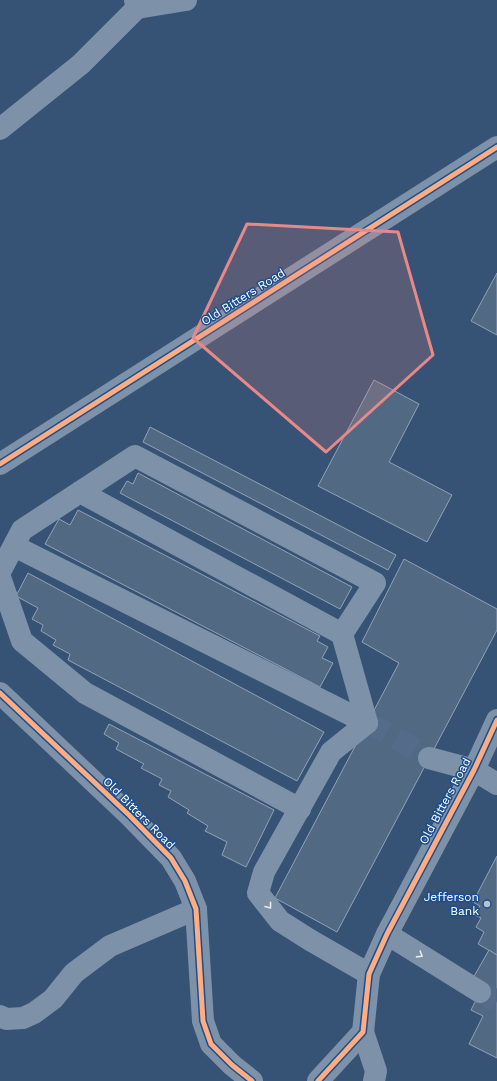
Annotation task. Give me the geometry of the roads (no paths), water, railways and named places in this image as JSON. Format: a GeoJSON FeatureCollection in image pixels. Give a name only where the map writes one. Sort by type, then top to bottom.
{"type":"FeatureCollection","features":[{"type":"Feature","properties":{"kind":"street"},"geometry":{"type":"LineString","coordinates":[[0,129],[81,64],[136,4],[186,0]]}},
{"type":"Feature","properties":{"kind":"street","name":"Old Bitters Road"},"geometry":{"type":"LineString","coordinates":[[0,464],[497,148]]}},
{"type":"Feature","properties":{"kind":"street"},"geometry":{"type":"LineString","coordinates":[[0,572],[22,530],[136,456],[375,583],[342,634]]}},
{"type":"Feature","properties":{"kind":"street"},"geometry":{"type":"LineString","coordinates":[[80,492],[342,634],[367,724]]}},
{"type":"Feature","properties":{"kind":"street"},"geometry":{"type":"LineString","coordinates":[[14,546],[367,724]]}},
{"type":"Feature","properties":{"kind":"street"},"geometry":{"type":"LineString","coordinates":[[0,577],[22,641],[85,693],[300,809]]}},
{"type":"Feature","properties":{"kind":"street","name":"Old Bitters Road"},"geometry":{"type":"LineString","coordinates":[[0,693],[129,815],[171,858],[185,881],[196,909],[203,1021],[211,1044],[232,1065],[252,1081]]}},
{"type":"Feature","properties":{"kind":"street","name":"Old Bitters Road"},"geometry":{"type":"LineString","coordinates":[[362,1032],[369,974],[387,934],[474,770],[497,720]]}},
{"type":"Feature","properties":{"kind":"street"},"geometry":{"type":"LineString","coordinates":[[367,724],[331,752],[264,872],[258,893],[280,921],[369,974]]}},
{"type":"Feature","properties":{"kind":"street"},"geometry":{"type":"LineString","coordinates":[[429,758],[474,770],[497,784]]}},
{"type":"Feature","properties":{"kind":"street"},"geometry":{"type":"LineString","coordinates":[[0,1016],[6,1019],[23,1018],[34,1013],[53,998],[74,973],[110,946],[196,909]]}},
{"type":"Feature","properties":{"kind":"street"},"geometry":{"type":"LineString","coordinates":[[387,934],[480,992]]}},
{"type":"Feature","properties":{"kind":"street"},"geometry":{"type":"LineString","coordinates":[[318,1081],[362,1032],[376,1071],[374,1081]]}},
{"type":"Feature","properties":{"kind":"tunnel"},"geometry":{"type":"LineString","coordinates":[[367,723],[429,758]]}},
{"type":"Feature","properties":{"kind":"tunnel"},"geometry":{"type":"LineString","coordinates":[[480,992],[497,1001]]}},
{"type":"Feature","properties":{"kind":"place","name":"Jefferson Bank"},"geometry":{"type":"Point","coordinates":[487,904]}}]}
